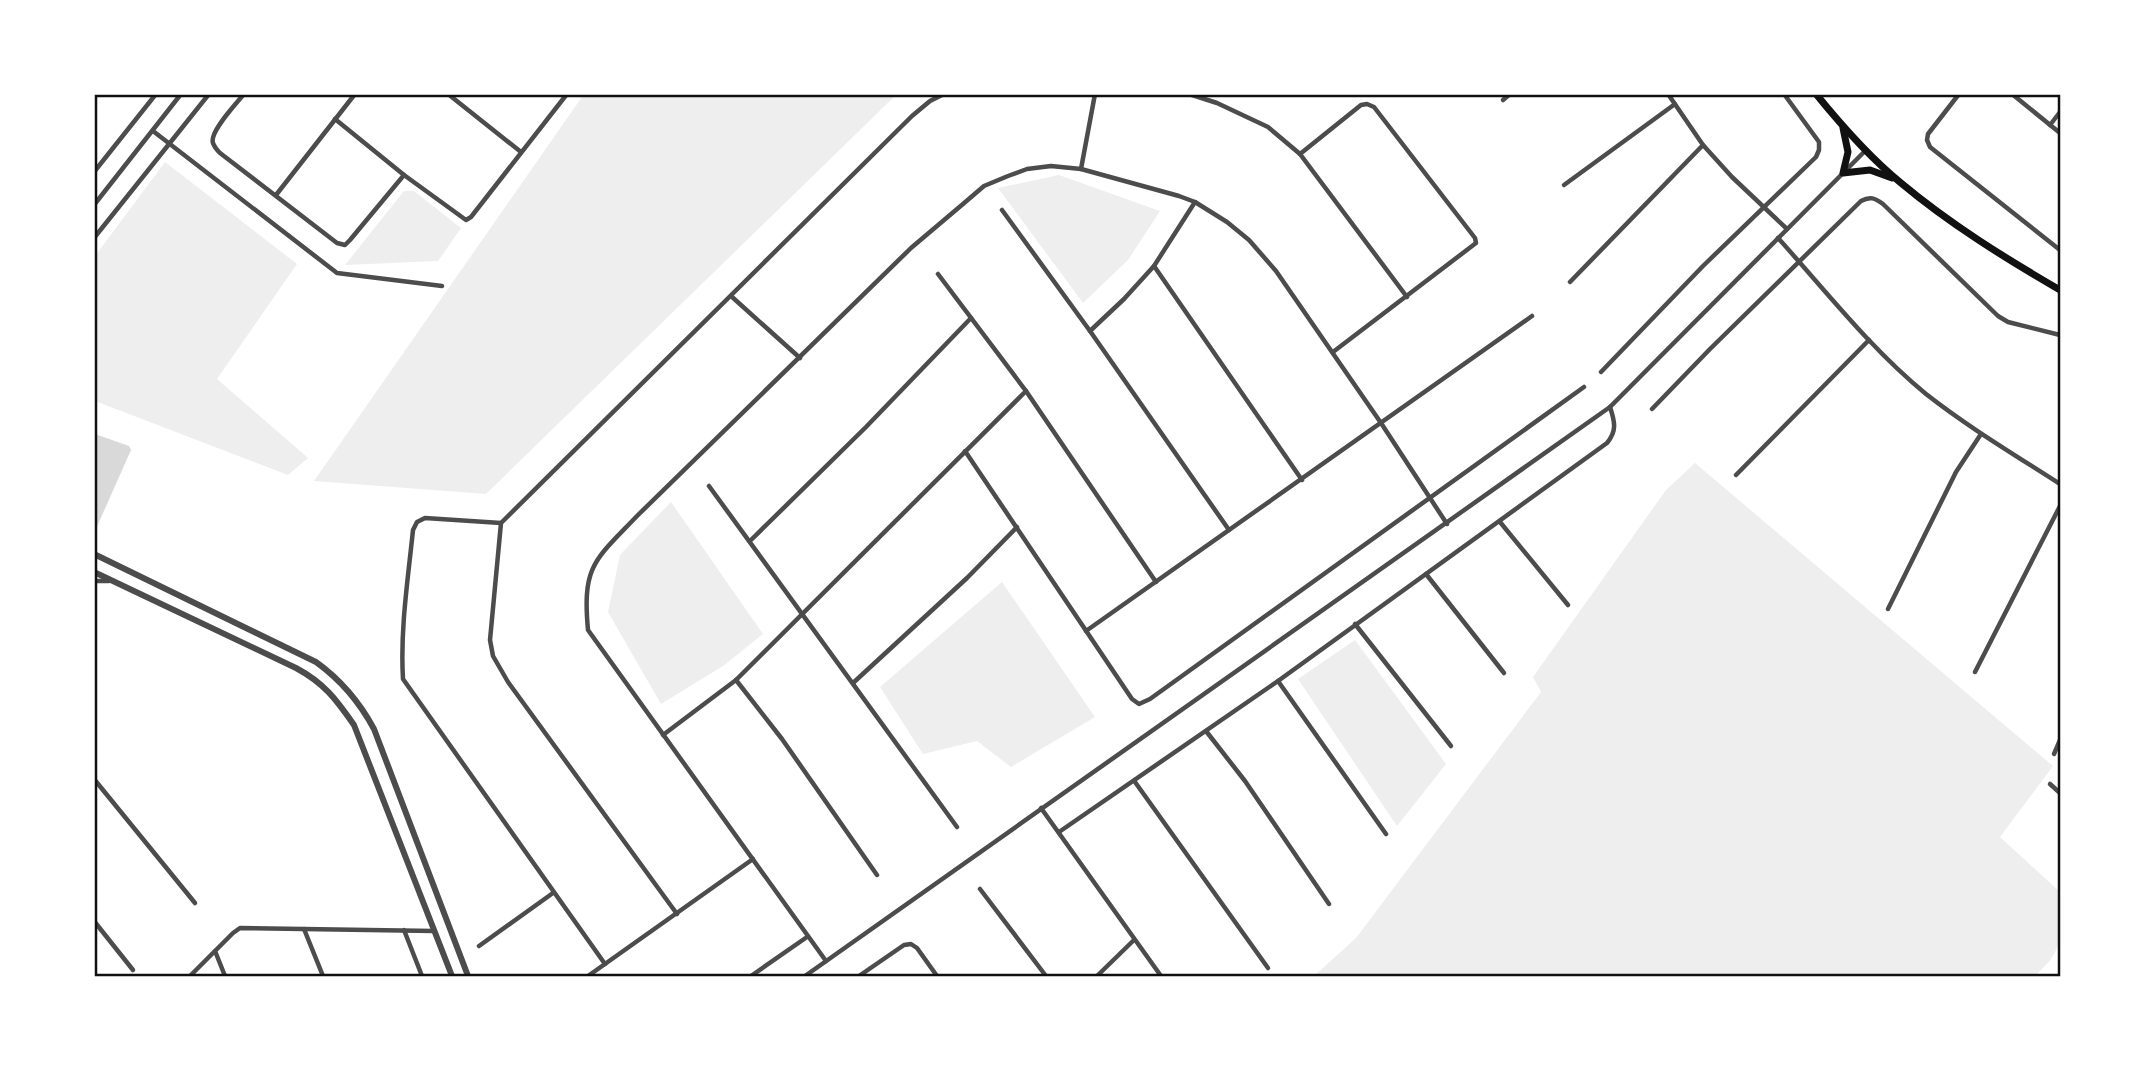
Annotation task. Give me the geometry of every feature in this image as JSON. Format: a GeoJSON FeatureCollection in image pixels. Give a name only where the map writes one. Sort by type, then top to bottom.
{"type":"FeatureCollection","features":[{"type":"Feature","properties":{"kind":"main road"},"geometry":{"type":"LineString","coordinates":[[1816,94],[1866,151],[1899,182],[1959,227],[2060,290]]}},
{"type":"Feature","properties":{"kind":"main road"},"geometry":{"type":"LineString","coordinates":[[1841,124],[1848,152],[1843,173],[1870,170],[1899,182]]}},
{"type":"Feature","properties":{"kind":"street"},"geometry":{"type":"LineString","coordinates":[[94,172],[156,94]]}},
{"type":"Feature","properties":{"kind":"street"},"geometry":{"type":"LineString","coordinates":[[94,205],[181,94]]}},
{"type":"Feature","properties":{"kind":"street"},"geometry":{"type":"LineString","coordinates":[[94,238],[209,94]]}},
{"type":"Feature","properties":{"kind":"street"},"geometry":{"type":"LineString","coordinates":[[244,94],[216,129],[212,138],[213,145],[337,243],[345,245],[404,176]]}},
{"type":"Feature","properties":{"kind":"street"},"geometry":{"type":"LineString","coordinates":[[276,195],[355,94]]}},
{"type":"Feature","properties":{"kind":"street"},"geometry":{"type":"LineString","coordinates":[[448,94],[522,152]]}},
{"type":"Feature","properties":{"kind":"street"},"geometry":{"type":"LineString","coordinates":[[335,119],[404,176],[466,220],[567,94]]}},
{"type":"Feature","properties":{"kind":"street"},"geometry":{"type":"LineString","coordinates":[[677,914],[508,682],[493,656],[490,640],[501,523],[912,116],[944,94]]}},
{"type":"Feature","properties":{"kind":"street"},"geometry":{"type":"LineString","coordinates":[[1081,169],[1095,94]]}},
{"type":"Feature","properties":{"kind":"street"},"geometry":{"type":"LineString","coordinates":[[1189,94],[1229,108],[1268,127],[1300,154],[1406,297]]}},
{"type":"Feature","properties":{"kind":"street"},"geometry":{"type":"LineString","coordinates":[[1503,100],[1510,94]]}},
{"type":"Feature","properties":{"kind":"street"},"geometry":{"type":"LineString","coordinates":[[1668,94],[1703,145],[1763,208],[1787,229]]}},
{"type":"Feature","properties":{"kind":"street"},"geometry":{"type":"LineString","coordinates":[[1601,372],[1703,266],[1816,157],[1819,142],[1784,94]]}},
{"type":"Feature","properties":{"kind":"street"},"geometry":{"type":"LineString","coordinates":[[1959,94],[1928,134],[1930,147],[2060,250]]}},
{"type":"Feature","properties":{"kind":"street"},"geometry":{"type":"LineString","coordinates":[[2012,94],[2060,133]]}},
{"type":"Feature","properties":{"kind":"street"},"geometry":{"type":"LineString","coordinates":[[1564,185],[1675,104]]}},
{"type":"Feature","properties":{"kind":"street"},"geometry":{"type":"LineString","coordinates":[[1300,154],[1361,105],[1374,107],[1475,238],[1476,243],[1333,352]]}},
{"type":"Feature","properties":{"kind":"street"},"geometry":{"type":"LineString","coordinates":[[2050,125],[2060,112]]}},
{"type":"Feature","properties":{"kind":"street"},"geometry":{"type":"LineString","coordinates":[[153,131],[337,273],[442,286]]}},
{"type":"Feature","properties":{"kind":"street"},"geometry":{"type":"LineString","coordinates":[[1570,282],[1703,145]]}},
{"type":"Feature","properties":{"kind":"street"},"geometry":{"type":"LineString","coordinates":[[806,976],[1610,407],[1866,151]]}},
{"type":"Feature","properties":{"kind":"street"},"geometry":{"type":"LineString","coordinates":[[826,961],[588,630],[586,611],[591,569],[598,557],[637,516],[911,248],[984,186],[1027,169],[1051,166],[1081,169],[1179,195],[1227,222],[1249,240],[1276,271],[1447,524]]}},
{"type":"Feature","properties":{"kind":"street"},"geometry":{"type":"LineString","coordinates":[[1652,410],[1710,349],[1861,201],[1868,198],[1875,198],[2003,320],[2060,335]]}},
{"type":"Feature","properties":{"kind":"street"},"geometry":{"type":"LineString","coordinates":[[1090,331],[1154,266],[1195,202]]}},
{"type":"Feature","properties":{"kind":"street"},"geometry":{"type":"LineString","coordinates":[[1002,211],[1090,331],[1229,530]]}},
{"type":"Feature","properties":{"kind":"street"},"geometry":{"type":"LineString","coordinates":[[1777,238],[1869,340],[1926,393],[1981,433],[2060,484]]}},
{"type":"Feature","properties":{"kind":"street"},"geometry":{"type":"LineString","coordinates":[[1154,266],[1301,480]]}},
{"type":"Feature","properties":{"kind":"street"},"geometry":{"type":"LineString","coordinates":[[938,274],[1026,391],[1156,582]]}},
{"type":"Feature","properties":{"kind":"street"},"geometry":{"type":"LineString","coordinates":[[731,296],[800,358]]}},
{"type":"Feature","properties":{"kind":"street"},"geometry":{"type":"LineString","coordinates":[[1086,631],[1532,316]]}},
{"type":"Feature","properties":{"kind":"street"},"geometry":{"type":"LineString","coordinates":[[751,540],[866,427],[971,318]]}},
{"type":"Feature","properties":{"kind":"street"},"geometry":{"type":"LineString","coordinates":[[1736,475],[1869,340]]}},
{"type":"Feature","properties":{"kind":"street"},"geometry":{"type":"LineString","coordinates":[[965,451],[1132,699],[1139,704],[1150,699],[1584,387]]}},
{"type":"Feature","properties":{"kind":"street"},"geometry":{"type":"LineString","coordinates":[[663,734],[736,680],[1026,391]]}},
{"type":"Feature","properties":{"kind":"street"},"geometry":{"type":"LineString","coordinates":[[1059,832],[1278,681],[1607,443],[1613,436],[1615,427],[1610,407]]}},
{"type":"Feature","properties":{"kind":"street"},"geometry":{"type":"LineString","coordinates":[[1888,609],[1956,472],[1981,433]]}},
{"type":"Feature","properties":{"kind":"street"},"geometry":{"type":"LineString","coordinates":[[709,486],[751,540],[957,827]]}},
{"type":"Feature","properties":{"kind":"street"},"geometry":{"type":"LineString","coordinates":[[1975,672],[2060,506]]}},
{"type":"Feature","properties":{"kind":"street"},"geometry":{"type":"LineString","coordinates":[[501,523],[425,518],[417,522],[413,530],[405,618],[403,679],[605,964]]}},
{"type":"Feature","properties":{"kind":"street"},"geometry":{"type":"LineString","coordinates":[[1500,522],[1568,605]]}},
{"type":"Feature","properties":{"kind":"street"},"geometry":{"type":"LineString","coordinates":[[853,683],[967,578],[1017,527]]}},
{"type":"Feature","properties":{"kind":"street"},"geometry":{"type":"LineString","coordinates":[[94,554],[316,662],[337,677],[364,711],[374,729],[468,976]]}},
{"type":"Feature","properties":{"kind":"street"},"geometry":{"type":"LineString","coordinates":[[94,572],[316,679],[340,704],[354,725],[452,976]]}},
{"type":"Feature","properties":{"kind":"street"},"geometry":{"type":"LineString","coordinates":[[1426,574],[1504,673]]}},
{"type":"Feature","properties":{"kind":"street"},"geometry":{"type":"LineString","coordinates":[[94,581],[114,581]]}},
{"type":"Feature","properties":{"kind":"street"},"geometry":{"type":"LineString","coordinates":[[1354,624],[1451,746]]}},
{"type":"Feature","properties":{"kind":"street"},"geometry":{"type":"LineString","coordinates":[[736,680],[782,740],[877,875]]}},
{"type":"Feature","properties":{"kind":"street"},"geometry":{"type":"LineString","coordinates":[[1278,681],[1386,834]]}},
{"type":"Feature","properties":{"kind":"street"},"geometry":{"type":"LineString","coordinates":[[1206,731],[1245,781],[1329,904]]}},
{"type":"Feature","properties":{"kind":"street"},"geometry":{"type":"LineString","coordinates":[[2054,754],[2060,740]]}},
{"type":"Feature","properties":{"kind":"street"},"geometry":{"type":"LineString","coordinates":[[94,779],[195,902]]}},
{"type":"Feature","properties":{"kind":"street"},"geometry":{"type":"LineString","coordinates":[[1135,782],[1268,968]]}},
{"type":"Feature","properties":{"kind":"street"},"geometry":{"type":"LineString","coordinates":[[2050,784],[2060,793]]}},
{"type":"Feature","properties":{"kind":"street"},"geometry":{"type":"LineString","coordinates":[[94,789],[100,785]]}},
{"type":"Feature","properties":{"kind":"street"},"geometry":{"type":"LineString","coordinates":[[1041,808],[1161,976]]}},
{"type":"Feature","properties":{"kind":"street"},"geometry":{"type":"LineString","coordinates":[[588,976],[753,859]]}},
{"type":"Feature","properties":{"kind":"street"},"geometry":{"type":"LineString","coordinates":[[980,889],[1046,976]]}},
{"type":"Feature","properties":{"kind":"street"},"geometry":{"type":"LineString","coordinates":[[479,946],[553,893]]}},
{"type":"Feature","properties":{"kind":"street"},"geometry":{"type":"LineString","coordinates":[[94,921],[133,970]]}},
{"type":"Feature","properties":{"kind":"street"},"geometry":{"type":"LineString","coordinates":[[190,976],[240,928],[434,931]]}},
{"type":"Feature","properties":{"kind":"street"},"geometry":{"type":"LineString","coordinates":[[304,929],[323,976]]}},
{"type":"Feature","properties":{"kind":"street"},"geometry":{"type":"LineString","coordinates":[[404,930],[422,976]]}},
{"type":"Feature","properties":{"kind":"street"},"geometry":{"type":"LineString","coordinates":[[751,976],[807,937]]}},
{"type":"Feature","properties":{"kind":"street"},"geometry":{"type":"LineString","coordinates":[[1097,976],[1134,940]]}},
{"type":"Feature","properties":{"kind":"street"},"geometry":{"type":"LineString","coordinates":[[859,976],[904,945],[911,944],[918,948],[937,976]]}},
{"type":"Feature","properties":{"kind":"street"},"geometry":{"type":"LineString","coordinates":[[215,951],[225,976]]}},
{"type":"Feature","properties":{"kind":"shaded area"},"geometry":{"type":"Polygon","coordinates":[[[584,94],[896,95],[486,494],[314,481],[584,94]]]}},
{"type":"Feature","properties":{"kind":"shaded area"},"geometry":{"type":"Polygon","coordinates":[[[165,162],[297,264],[217,379],[308,458],[288,475],[95,401],[95,256],[165,162]]]}},
{"type":"Feature","properties":{"kind":"shaded area"},"geometry":{"type":"Polygon","coordinates":[[[1059,175],[1160,211],[1128,260],[1083,303],[998,188],[1059,175]]]}},
{"type":"Feature","properties":{"kind":"shaded area"},"geometry":{"type":"Polygon","coordinates":[[[404,191],[414,191],[461,228],[438,261],[345,265],[404,191]]]}},
{"type":"Feature","properties":{"kind":"shaded area"},"geometry":{"type":"Polygon","coordinates":[[[95,434],[129,446],[131,450],[95,531],[95,434]]]}},
{"type":"Feature","properties":{"kind":"shaded area"},"geometry":{"type":"Polygon","coordinates":[[[1695,463],[2053,766],[2000,837],[2060,892],[2060,938],[2052,957],[2034,976],[1314,976],[1356,938],[1541,692],[1533,677],[1666,490],[1695,463]]]}},
{"type":"Feature","properties":{"kind":"shaded area"},"geometry":{"type":"Polygon","coordinates":[[[671,502],[763,634],[723,666],[661,704],[608,612],[620,555],[671,502]]]}},
{"type":"Feature","properties":{"kind":"shaded area"},"geometry":{"type":"Polygon","coordinates":[[[1002,582],[1095,717],[1011,767],[977,741],[923,754],[880,687],[1002,582]]]}},
{"type":"Feature","properties":{"kind":"shaded area"},"geometry":{"type":"Polygon","coordinates":[[[1355,640],[1446,764],[1397,826],[1298,679],[1355,640]]]}}]}
